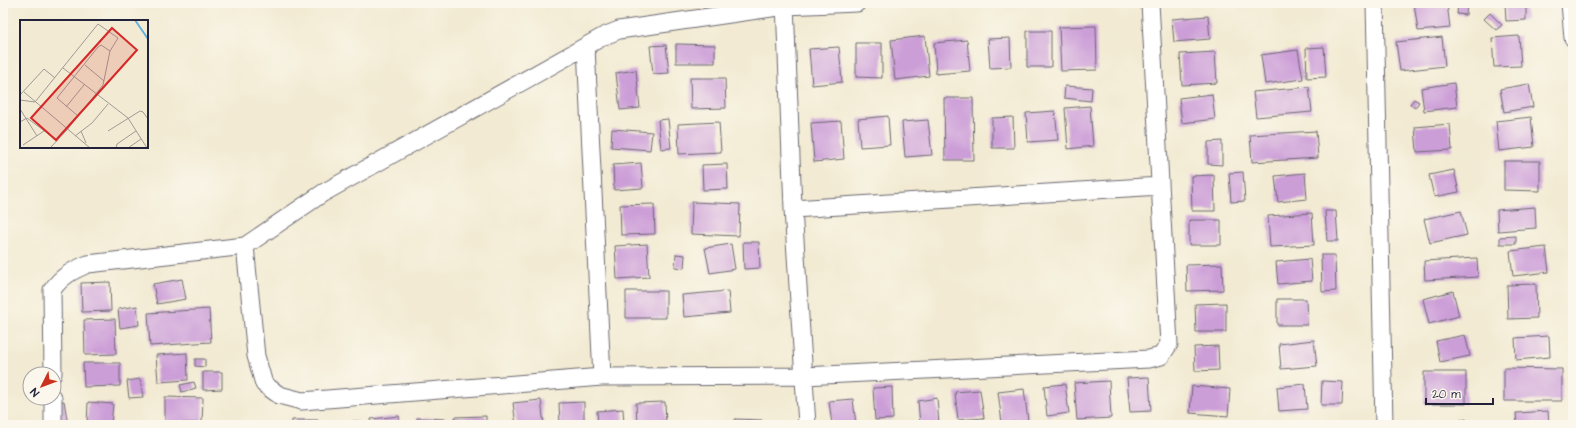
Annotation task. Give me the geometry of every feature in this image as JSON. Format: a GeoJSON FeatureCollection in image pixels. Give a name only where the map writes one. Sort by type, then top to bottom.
{"type":"FeatureCollection","features":[{"type":"Feature","properties":{"kind":"street"},"geometry":{"type":"LineString","coordinates":[[53,366],[52,290],[67,274],[88,264],[245,246],[323,193],[604,36],[619,30],[785,4],[857,3]]}},
{"type":"Feature","properties":{"kind":"street"},"geometry":{"type":"LineString","coordinates":[[245,246],[256,356],[264,384],[279,395],[302,401],[602,376],[804,376],[1149,359],[1161,356],[1169,344],[1150,3]]}},
{"type":"Feature","properties":{"kind":"street"},"geometry":{"type":"LineString","coordinates":[[1375,3],[1384,425]]}},
{"type":"Feature","properties":{"kind":"street"},"geometry":{"type":"LineString","coordinates":[[1570,3],[1573,38]]}},
{"type":"Feature","properties":{"kind":"street"},"geometry":{"type":"LineString","coordinates":[[785,4],[793,209],[807,425]]}},
{"type":"Feature","properties":{"kind":"street"},"geometry":{"type":"LineString","coordinates":[[586,47],[602,376]]}},
{"type":"Feature","properties":{"kind":"street"},"geometry":{"type":"LineString","coordinates":[[793,209],[1160,186]]}},
{"type":"Feature","properties":{"kind":"street"},"geometry":{"type":"LineString","coordinates":[[53,406],[53,425]]}},
{"type":"Feature","properties":{"kind":"building"},"geometry":{"type":"Polygon","coordinates":[[[1414,3],[1447,3],[1450,28],[1418,31],[1414,3]]]}},
{"type":"Feature","properties":{"kind":"building"},"geometry":{"type":"Polygon","coordinates":[[[1458,3],[1467,3],[1466,15],[1457,14],[1458,3]]]}},
{"type":"Feature","properties":{"kind":"building"},"geometry":{"type":"Polygon","coordinates":[[[1505,3],[1526,3],[1526,20],[1506,21],[1505,3]]]}},
{"type":"Feature","properties":{"kind":"building"},"geometry":{"type":"Polygon","coordinates":[[[1490,13],[1502,25],[1496,30],[1484,19],[1490,13]]]}},
{"type":"Feature","properties":{"kind":"building"},"geometry":{"type":"Polygon","coordinates":[[[1208,16],[1210,39],[1174,42],[1172,19],[1208,16]]]}},
{"type":"Feature","properties":{"kind":"building"},"geometry":{"type":"Polygon","coordinates":[[[1096,26],[1097,70],[1061,71],[1059,27],[1096,26]]]}},
{"type":"Feature","properties":{"kind":"building"},"geometry":{"type":"Polygon","coordinates":[[[1027,31],[1051,31],[1051,67],[1027,67],[1027,31]]]}},
{"type":"Feature","properties":{"kind":"building"},"geometry":{"type":"Polygon","coordinates":[[[925,36],[929,76],[895,80],[891,40],[925,36]]]}},
{"type":"Feature","properties":{"kind":"building"},"geometry":{"type":"Polygon","coordinates":[[[1519,36],[1521,66],[1494,67],[1492,38],[1519,36]]]}},
{"type":"Feature","properties":{"kind":"building"},"geometry":{"type":"Polygon","coordinates":[[[1442,37],[1445,66],[1400,71],[1396,42],[1442,37]]]}},
{"type":"Feature","properties":{"kind":"building"},"geometry":{"type":"Polygon","coordinates":[[[1010,38],[1011,67],[990,68],[988,39],[1010,38]]]}},
{"type":"Feature","properties":{"kind":"building"},"geometry":{"type":"Polygon","coordinates":[[[967,40],[970,71],[936,74],[934,43],[967,40]]]}},
{"type":"Feature","properties":{"kind":"building"},"geometry":{"type":"Polygon","coordinates":[[[856,43],[882,43],[882,78],[856,77],[856,43]]]}},
{"type":"Feature","properties":{"kind":"building"},"geometry":{"type":"Polygon","coordinates":[[[676,44],[715,45],[715,63],[676,63],[676,44]]]}},
{"type":"Feature","properties":{"kind":"building"},"geometry":{"type":"Polygon","coordinates":[[[666,45],[669,73],[653,74],[650,46],[666,45]]]}},
{"type":"Feature","properties":{"kind":"building"},"geometry":{"type":"Polygon","coordinates":[[[839,47],[842,82],[812,85],[809,49],[839,47]]]}},
{"type":"Feature","properties":{"kind":"building"},"geometry":{"type":"Polygon","coordinates":[[[1324,47],[1326,77],[1307,78],[1306,48],[1324,47]]]}},
{"type":"Feature","properties":{"kind":"building"},"geometry":{"type":"Polygon","coordinates":[[[1298,50],[1303,79],[1265,84],[1261,55],[1298,50]]]}},
{"type":"Feature","properties":{"kind":"building"},"geometry":{"type":"Polygon","coordinates":[[[1215,52],[1217,83],[1182,85],[1180,54],[1215,52]]]}},
{"type":"Feature","properties":{"kind":"building"},"geometry":{"type":"Polygon","coordinates":[[[636,70],[640,108],[620,110],[616,73],[636,70]]]}},
{"type":"Feature","properties":{"kind":"building"},"geometry":{"type":"Polygon","coordinates":[[[690,78],[725,78],[726,108],[691,109],[690,78]]]}},
{"type":"Feature","properties":{"kind":"building"},"geometry":{"type":"Polygon","coordinates":[[[1454,83],[1457,107],[1424,111],[1421,88],[1454,83]]]}},
{"type":"Feature","properties":{"kind":"building"},"geometry":{"type":"Polygon","coordinates":[[[1529,84],[1533,107],[1504,112],[1500,89],[1529,84]]]}},
{"type":"Feature","properties":{"kind":"building"},"geometry":{"type":"Polygon","coordinates":[[[1065,86],[1092,88],[1091,101],[1064,98],[1065,86]]]}},
{"type":"Feature","properties":{"kind":"building"},"geometry":{"type":"Polygon","coordinates":[[[1309,87],[1312,112],[1256,117],[1253,92],[1309,87]]]}},
{"type":"Feature","properties":{"kind":"building"},"geometry":{"type":"Polygon","coordinates":[[[1212,94],[1215,119],[1182,123],[1179,98],[1212,94]]]}},
{"type":"Feature","properties":{"kind":"building"},"geometry":{"type":"Polygon","coordinates":[[[944,98],[973,98],[974,160],[945,160],[944,98]]]}},
{"type":"Feature","properties":{"kind":"building"},"geometry":{"type":"Polygon","coordinates":[[[1414,99],[1419,102],[1415,108],[1410,104],[1414,99]]]}},
{"type":"Feature","properties":{"kind":"building"},"geometry":{"type":"Polygon","coordinates":[[[1090,106],[1093,146],[1068,149],[1065,108],[1090,106]]]}},
{"type":"Feature","properties":{"kind":"building"},"geometry":{"type":"Polygon","coordinates":[[[1055,111],[1058,140],[1028,142],[1026,113],[1055,111]]]}},
{"type":"Feature","properties":{"kind":"building"},"geometry":{"type":"Polygon","coordinates":[[[888,116],[890,145],[860,147],[858,119],[888,116]]]}},
{"type":"Feature","properties":{"kind":"building"},"geometry":{"type":"Polygon","coordinates":[[[1013,117],[1014,148],[992,148],[992,118],[1013,117]]]}},
{"type":"Feature","properties":{"kind":"building"},"geometry":{"type":"Polygon","coordinates":[[[1531,117],[1534,147],[1499,151],[1496,121],[1531,117]]]}},
{"type":"Feature","properties":{"kind":"building"},"geometry":{"type":"Polygon","coordinates":[[[668,119],[671,148],[661,149],[658,120],[668,119]]]}},
{"type":"Feature","properties":{"kind":"building"},"geometry":{"type":"Polygon","coordinates":[[[928,120],[932,155],[905,157],[902,122],[928,120]]]}},
{"type":"Feature","properties":{"kind":"building"},"geometry":{"type":"Polygon","coordinates":[[[841,121],[844,159],[814,162],[811,123],[841,121]]]}},
{"type":"Feature","properties":{"kind":"building"},"geometry":{"type":"Polygon","coordinates":[[[719,122],[721,152],[679,154],[678,124],[719,122]]]}},
{"type":"Feature","properties":{"kind":"building"},"geometry":{"type":"Polygon","coordinates":[[[1450,124],[1452,150],[1417,152],[1415,127],[1450,124]]]}},
{"type":"Feature","properties":{"kind":"building"},"geometry":{"type":"Polygon","coordinates":[[[612,129],[652,132],[650,150],[611,147],[612,129]]]}},
{"type":"Feature","properties":{"kind":"building"},"geometry":{"type":"Polygon","coordinates":[[[1316,131],[1318,158],[1252,162],[1250,135],[1316,131]]]}},
{"type":"Feature","properties":{"kind":"building"},"geometry":{"type":"Polygon","coordinates":[[[1222,141],[1222,165],[1208,164],[1208,142],[1222,141]]]}},
{"type":"Feature","properties":{"kind":"building"},"geometry":{"type":"Polygon","coordinates":[[[1504,161],[1540,161],[1540,191],[1504,190],[1504,161]]]}},
{"type":"Feature","properties":{"kind":"building"},"geometry":{"type":"Polygon","coordinates":[[[641,163],[643,188],[614,190],[613,165],[641,163]]]}},
{"type":"Feature","properties":{"kind":"building"},"geometry":{"type":"Polygon","coordinates":[[[727,164],[728,189],[703,190],[702,165],[727,164]]]}},
{"type":"Feature","properties":{"kind":"building"},"geometry":{"type":"Polygon","coordinates":[[[1454,170],[1459,192],[1434,197],[1429,175],[1454,170]]]}},
{"type":"Feature","properties":{"kind":"building"},"geometry":{"type":"Polygon","coordinates":[[[1243,172],[1245,201],[1231,202],[1229,173],[1243,172]]]}},
{"type":"Feature","properties":{"kind":"building"},"geometry":{"type":"Polygon","coordinates":[[[1305,173],[1307,199],[1278,202],[1275,176],[1305,173]]]}},
{"type":"Feature","properties":{"kind":"building"},"geometry":{"type":"Polygon","coordinates":[[[1214,175],[1215,211],[1192,211],[1191,176],[1214,175]]]}},
{"type":"Feature","properties":{"kind":"building"},"geometry":{"type":"Polygon","coordinates":[[[692,202],[740,204],[739,236],[691,234],[692,202]]]}},
{"type":"Feature","properties":{"kind":"building"},"geometry":{"type":"Polygon","coordinates":[[[654,204],[655,234],[621,235],[620,205],[654,204]]]}},
{"type":"Feature","properties":{"kind":"building"},"geometry":{"type":"Polygon","coordinates":[[[1535,207],[1536,228],[1498,231],[1497,210],[1535,207]]]}},
{"type":"Feature","properties":{"kind":"building"},"geometry":{"type":"Polygon","coordinates":[[[1325,211],[1336,211],[1338,241],[1327,241],[1325,211]]]}},
{"type":"Feature","properties":{"kind":"building"},"geometry":{"type":"Polygon","coordinates":[[[1461,211],[1467,235],[1430,243],[1424,219],[1461,211]]]}},
{"type":"Feature","properties":{"kind":"building"},"geometry":{"type":"Polygon","coordinates":[[[1312,213],[1314,245],[1270,247],[1268,216],[1312,213]]]}},
{"type":"Feature","properties":{"kind":"building"},"geometry":{"type":"Polygon","coordinates":[[[1189,220],[1221,220],[1221,245],[1189,245],[1189,220]]]}},
{"type":"Feature","properties":{"kind":"building"},"geometry":{"type":"Polygon","coordinates":[[[1516,236],[1516,244],[1500,244],[1500,237],[1516,236]]]}},
{"type":"Feature","properties":{"kind":"building"},"geometry":{"type":"Polygon","coordinates":[[[743,242],[759,242],[760,268],[744,269],[743,242]]]}},
{"type":"Feature","properties":{"kind":"building"},"geometry":{"type":"Polygon","coordinates":[[[647,244],[649,277],[617,279],[615,246],[647,244]]]}},
{"type":"Feature","properties":{"kind":"building"},"geometry":{"type":"Polygon","coordinates":[[[731,244],[735,269],[710,273],[705,248],[731,244]]]}},
{"type":"Feature","properties":{"kind":"building"},"geometry":{"type":"Polygon","coordinates":[[[1546,247],[1549,272],[1513,276],[1510,251],[1546,247]]]}},
{"type":"Feature","properties":{"kind":"building"},"geometry":{"type":"Polygon","coordinates":[[[676,254],[685,255],[684,268],[675,267],[676,254]]]}},
{"type":"Feature","properties":{"kind":"building"},"geometry":{"type":"Polygon","coordinates":[[[1321,255],[1335,255],[1336,291],[1322,292],[1321,255]]]}},
{"type":"Feature","properties":{"kind":"building"},"geometry":{"type":"Polygon","coordinates":[[[1477,258],[1478,277],[1425,280],[1424,261],[1477,258]]]}},
{"type":"Feature","properties":{"kind":"building"},"geometry":{"type":"Polygon","coordinates":[[[1310,259],[1312,281],[1278,284],[1276,262],[1310,259]]]}},
{"type":"Feature","properties":{"kind":"building"},"geometry":{"type":"Polygon","coordinates":[[[1222,264],[1223,290],[1187,291],[1186,265],[1222,264]]]}},
{"type":"Feature","properties":{"kind":"building"},"geometry":{"type":"Polygon","coordinates":[[[182,279],[186,299],[157,304],[153,284],[182,279]]]}},
{"type":"Feature","properties":{"kind":"building"},"geometry":{"type":"Polygon","coordinates":[[[110,282],[111,311],[82,312],[81,283],[110,282]]]}},
{"type":"Feature","properties":{"kind":"building"},"geometry":{"type":"Polygon","coordinates":[[[1536,284],[1537,318],[1508,319],[1507,285],[1536,284]]]}},
{"type":"Feature","properties":{"kind":"building"},"geometry":{"type":"Polygon","coordinates":[[[626,291],[666,291],[666,318],[626,318],[626,291]]]}},
{"type":"Feature","properties":{"kind":"building"},"geometry":{"type":"Polygon","coordinates":[[[728,291],[730,313],[684,317],[682,295],[728,291]]]}},
{"type":"Feature","properties":{"kind":"building"},"geometry":{"type":"Polygon","coordinates":[[[1453,291],[1459,316],[1429,324],[1423,299],[1453,291]]]}},
{"type":"Feature","properties":{"kind":"building"},"geometry":{"type":"Polygon","coordinates":[[[1277,299],[1306,299],[1307,325],[1277,325],[1277,299]]]}},
{"type":"Feature","properties":{"kind":"building"},"geometry":{"type":"Polygon","coordinates":[[[1226,303],[1226,332],[1196,332],[1195,304],[1226,303]]]}},
{"type":"Feature","properties":{"kind":"building"},"geometry":{"type":"Polygon","coordinates":[[[137,306],[139,325],[120,328],[118,309],[137,306]]]}},
{"type":"Feature","properties":{"kind":"building"},"geometry":{"type":"Polygon","coordinates":[[[209,309],[211,342],[150,346],[148,313],[209,309]]]}},
{"type":"Feature","properties":{"kind":"building"},"geometry":{"type":"Polygon","coordinates":[[[115,319],[116,354],[85,355],[84,320],[115,319]]]}},
{"type":"Feature","properties":{"kind":"building"},"geometry":{"type":"Polygon","coordinates":[[[1465,335],[1470,356],[1440,362],[1436,341],[1465,335]]]}},
{"type":"Feature","properties":{"kind":"building"},"geometry":{"type":"Polygon","coordinates":[[[1549,336],[1550,357],[1516,360],[1515,338],[1549,336]]]}},
{"type":"Feature","properties":{"kind":"building"},"geometry":{"type":"Polygon","coordinates":[[[1314,340],[1317,366],[1281,369],[1279,344],[1314,340]]]}},
{"type":"Feature","properties":{"kind":"building"},"geometry":{"type":"Polygon","coordinates":[[[1218,346],[1219,370],[1195,371],[1194,347],[1218,346]]]}},
{"type":"Feature","properties":{"kind":"building"},"geometry":{"type":"Polygon","coordinates":[[[187,353],[188,380],[158,382],[156,355],[187,353]]]}},
{"type":"Feature","properties":{"kind":"building"},"geometry":{"type":"Polygon","coordinates":[[[195,359],[205,359],[205,367],[195,366],[195,359]]]}},
{"type":"Feature","properties":{"kind":"building"},"geometry":{"type":"Polygon","coordinates":[[[83,363],[120,363],[120,386],[84,387],[83,363]]]}},
{"type":"Feature","properties":{"kind":"building"},"geometry":{"type":"Polygon","coordinates":[[[1504,368],[1562,369],[1562,401],[1504,401],[1504,368]]]}},
{"type":"Feature","properties":{"kind":"building"},"geometry":{"type":"Polygon","coordinates":[[[203,372],[222,372],[222,389],[203,390],[203,372]]]}},
{"type":"Feature","properties":{"kind":"building"},"geometry":{"type":"Polygon","coordinates":[[[1424,372],[1466,372],[1466,404],[1424,404],[1424,372]]]}},
{"type":"Feature","properties":{"kind":"building"},"geometry":{"type":"Polygon","coordinates":[[[1149,377],[1151,411],[1130,412],[1127,378],[1149,377]]]}},
{"type":"Feature","properties":{"kind":"building"},"geometry":{"type":"Polygon","coordinates":[[[140,379],[143,397],[129,398],[127,381],[140,379]]]}},
{"type":"Feature","properties":{"kind":"building"},"geometry":{"type":"Polygon","coordinates":[[[1109,381],[1111,418],[1077,420],[1074,383],[1109,381]]]}},
{"type":"Feature","properties":{"kind":"building"},"geometry":{"type":"Polygon","coordinates":[[[1322,381],[1343,382],[1342,405],[1321,405],[1322,381]]]}},
{"type":"Feature","properties":{"kind":"building"},"geometry":{"type":"Polygon","coordinates":[[[194,382],[196,388],[182,392],[180,385],[194,382]]]}},
{"type":"Feature","properties":{"kind":"building"},"geometry":{"type":"Polygon","coordinates":[[[1065,384],[1069,413],[1047,416],[1044,386],[1065,384]]]}},
{"type":"Feature","properties":{"kind":"building"},"geometry":{"type":"Polygon","coordinates":[[[1305,384],[1307,409],[1279,411],[1277,387],[1305,384]]]}},
{"type":"Feature","properties":{"kind":"building"},"geometry":{"type":"Polygon","coordinates":[[[1192,386],[1230,389],[1228,416],[1190,413],[1192,386]]]}},
{"type":"Feature","properties":{"kind":"building"},"geometry":{"type":"Polygon","coordinates":[[[892,387],[893,419],[875,420],[873,388],[892,387]]]}},
{"type":"Feature","properties":{"kind":"building"},"geometry":{"type":"Polygon","coordinates":[[[1024,389],[1028,421],[1002,423],[998,392],[1024,389]]]}},
{"type":"Feature","properties":{"kind":"building"},"geometry":{"type":"Polygon","coordinates":[[[980,390],[984,418],[958,420],[955,392],[980,390]]]}},
{"type":"Feature","properties":{"kind":"building"},"geometry":{"type":"Polygon","coordinates":[[[165,397],[203,398],[202,423],[165,423],[165,397]]]}},
{"type":"Feature","properties":{"kind":"building"},"geometry":{"type":"Polygon","coordinates":[[[937,398],[939,425],[920,425],[918,401],[937,398]]]}},
{"type":"Feature","properties":{"kind":"building"},"geometry":{"type":"Polygon","coordinates":[[[853,399],[856,425],[832,425],[829,401],[853,399]]]}},
{"type":"Feature","properties":{"kind":"building"},"geometry":{"type":"Polygon","coordinates":[[[541,400],[544,425],[516,425],[513,403],[541,400]]]}},
{"type":"Feature","properties":{"kind":"building"},"geometry":{"type":"Polygon","coordinates":[[[62,401],[64,401],[68,425],[60,425],[58,406],[62,406],[62,401]]]}},
{"type":"Feature","properties":{"kind":"building"},"geometry":{"type":"Polygon","coordinates":[[[88,402],[113,404],[111,425],[87,425],[88,402]]]}},
{"type":"Feature","properties":{"kind":"building"},"geometry":{"type":"Polygon","coordinates":[[[584,402],[584,425],[560,425],[559,403],[584,402]]]}},
{"type":"Feature","properties":{"kind":"building"},"geometry":{"type":"Polygon","coordinates":[[[665,402],[666,425],[637,425],[636,403],[665,402]]]}},
{"type":"Feature","properties":{"kind":"building"},"geometry":{"type":"Polygon","coordinates":[[[623,409],[624,425],[598,425],[597,411],[623,409]]]}},
{"type":"Feature","properties":{"kind":"building"},"geometry":{"type":"Polygon","coordinates":[[[1548,411],[1549,425],[1517,425],[1516,413],[1548,411]]]}},
{"type":"Feature","properties":{"kind":"building"},"geometry":{"type":"Polygon","coordinates":[[[399,416],[400,425],[372,425],[371,419],[399,416]]]}},
{"type":"Feature","properties":{"kind":"building"},"geometry":{"type":"Polygon","coordinates":[[[486,416],[486,425],[455,425],[455,417],[486,416]]]}},
{"type":"Feature","properties":{"kind":"building"},"geometry":{"type":"Polygon","coordinates":[[[417,418],[447,419],[447,425],[417,425],[417,418]]]}},
{"type":"Feature","properties":{"kind":"building"},"geometry":{"type":"Polygon","coordinates":[[[735,419],[762,420],[761,425],[735,425],[735,419]]]}},
{"type":"Feature","properties":{"kind":"building"},"geometry":{"type":"Polygon","coordinates":[[[1466,419],[1467,425],[1437,425],[1437,424],[1466,419]]]}},
{"type":"Feature","properties":{"kind":"building"},"geometry":{"type":"Polygon","coordinates":[[[292,420],[318,420],[318,425],[292,425],[292,420]]]}},
{"type":"Feature","properties":{"kind":"building"},"geometry":{"type":"Polygon","coordinates":[[[357,421],[357,425],[324,425],[324,424],[357,421]]]}}]}
